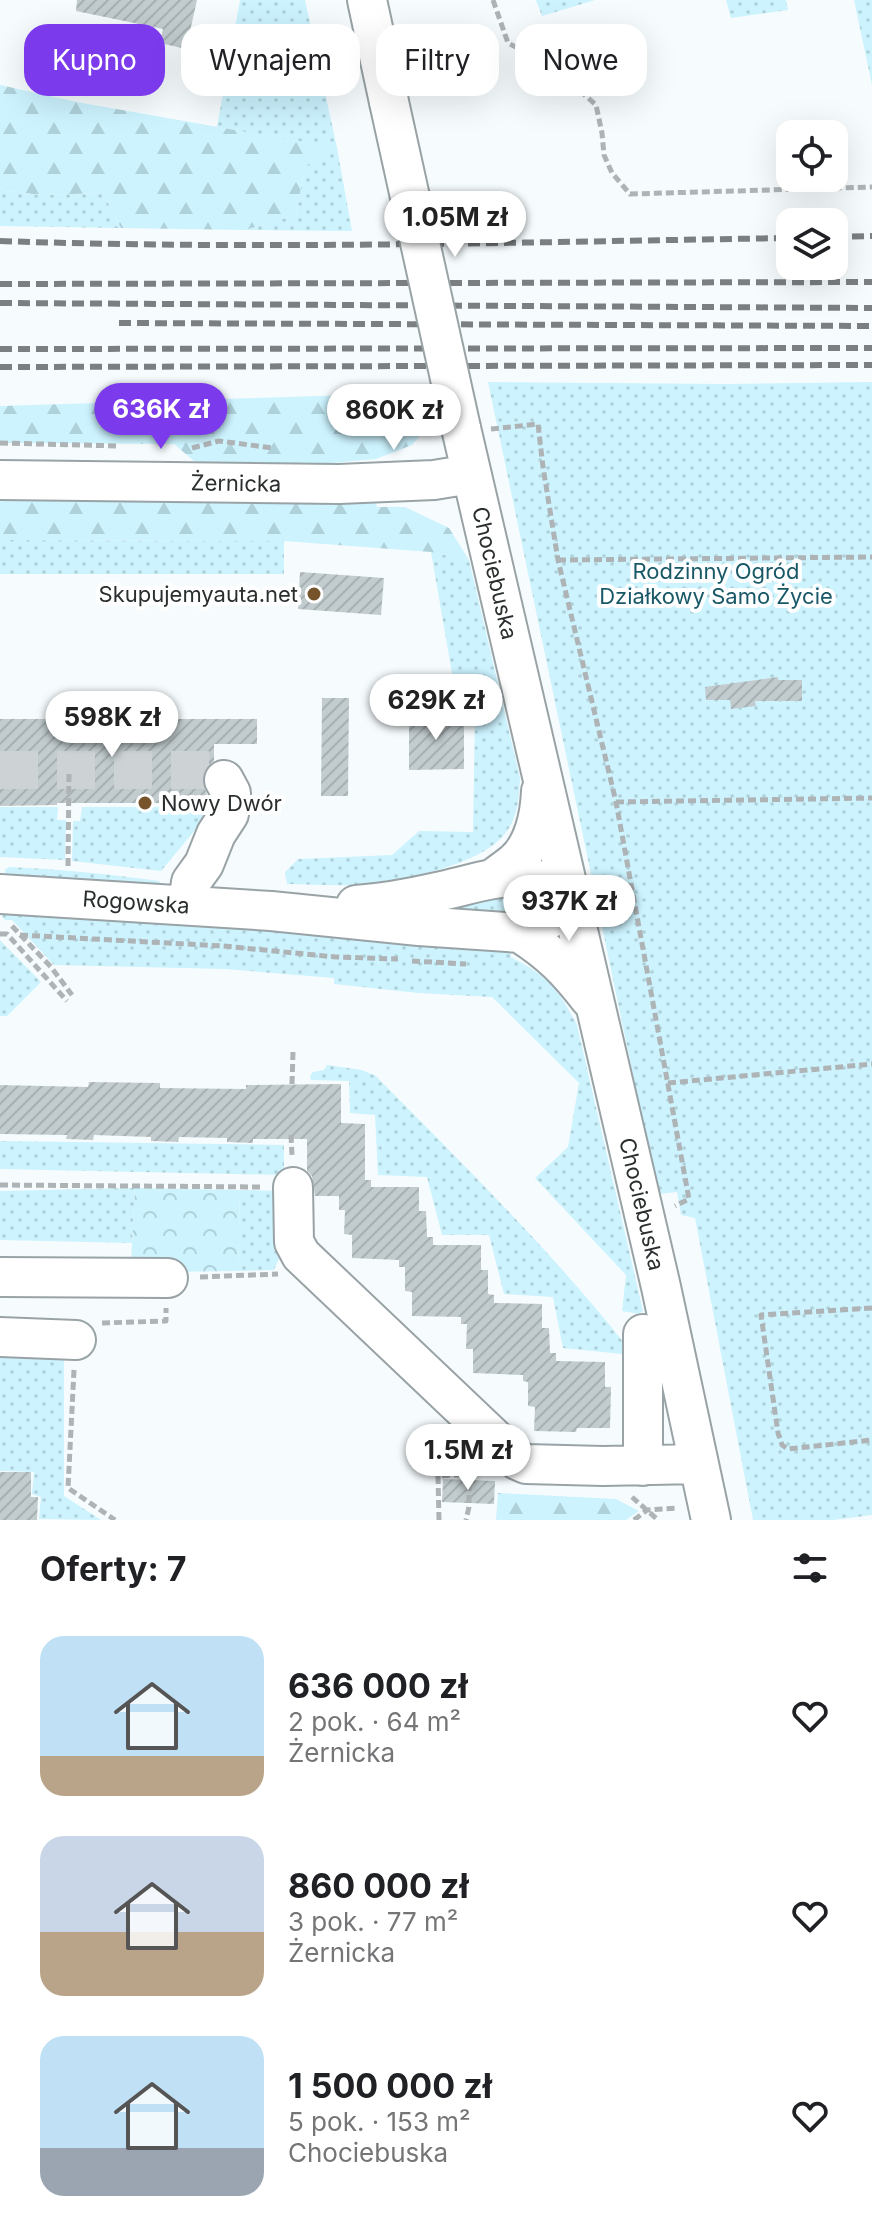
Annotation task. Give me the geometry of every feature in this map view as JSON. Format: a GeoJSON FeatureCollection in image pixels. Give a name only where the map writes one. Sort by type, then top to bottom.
{"type":"FeatureCollection","features":[{"type":"Feature","properties":{"kind":"street","name":"Chociebuska"},"geometry":{"type":"LineString","coordinates":[[367,0],[471,474],[699,1464],[701,1514]]}},
{"type":"Feature","properties":{"kind":"street","name":"Żernicka"},"geometry":{"type":"LineString","coordinates":[[0,480],[387,484],[471,474]]}},
{"type":"Feature","properties":{"kind":"street","name":"Rogowska"},"geometry":{"type":"LineString","coordinates":[[495,877],[518,860],[528,843],[540,811],[542,776]]}},
{"type":"Feature","properties":{"kind":"street"},"geometry":{"type":"LineString","coordinates":[[188,905],[191,882],[204,864],[216,834],[229,814],[231,793],[224,780]]}},
{"type":"Feature","properties":{"kind":"street","name":"Rogowska"},"geometry":{"type":"LineString","coordinates":[[271,911],[371,904],[438,892],[495,877],[546,882],[570,896]]}},
{"type":"Feature","properties":{"kind":"street"},"geometry":{"type":"LineString","coordinates":[[520,933],[552,917],[564,907],[570,896]]}},
{"type":"Feature","properties":{"kind":"street","name":"Rogowska"},"geometry":{"type":"LineString","coordinates":[[1,909],[188,905],[520,933]]}},
{"type":"Feature","properties":{"kind":"street"},"geometry":{"type":"LineString","coordinates":[[520,933],[567,969],[596,1008]]}},
{"type":"Feature","properties":{"kind":"street"},"geometry":{"type":"LineString","coordinates":[[293,1187],[294,1242],[301,1255],[517,1460],[526,1464],[699,1464]]}},
{"type":"Feature","properties":{"kind":"street"},"geometry":{"type":"LineString","coordinates":[[0,1277],[168,1278]]}},
{"type":"Feature","properties":{"kind":"street"},"geometry":{"type":"LineString","coordinates":[[643,1334],[643,1466]]}},
{"type":"Feature","properties":{"kind":"street"},"geometry":{"type":"LineString","coordinates":[[0,1337],[76,1340]]}},
{"type":"Feature","properties":{"kind":"path"},"geometry":{"type":"LineString","coordinates":[[493,0],[508,43],[554,67],[596,105],[604,155],[612,173],[630,194],[872,187]]}},
{"type":"Feature","properties":{"kind":"path"},"geometry":{"type":"LineString","coordinates":[[498,428],[538,424],[558,560],[616,802],[668,1083],[689,1199],[661,1211],[643,1214]]}},
{"type":"Feature","properties":{"kind":"path"},"geometry":{"type":"LineString","coordinates":[[191,448],[219,441],[280,448]]}},
{"type":"Feature","properties":{"kind":"path"},"geometry":{"type":"LineString","coordinates":[[0,443],[120,447]]}},
{"type":"Feature","properties":{"kind":"path"},"geometry":{"type":"LineString","coordinates":[[558,560],[872,557]]}},
{"type":"Feature","properties":{"kind":"path"},"geometry":{"type":"LineString","coordinates":[[68,866],[69,770]]}},
{"type":"Feature","properties":{"kind":"path"},"geometry":{"type":"LineString","coordinates":[[616,802],[872,798]]}},
{"type":"Feature","properties":{"kind":"path"},"geometry":{"type":"LineString","coordinates":[[1,909],[10,924],[51,967],[72,995]]}},
{"type":"Feature","properties":{"kind":"path"},"geometry":{"type":"LineString","coordinates":[[0,934],[7,934],[67,1001]]}},
{"type":"Feature","properties":{"kind":"path"},"geometry":{"type":"LineString","coordinates":[[20,935],[468,964]]}},
{"type":"Feature","properties":{"kind":"path"},"geometry":{"type":"LineString","coordinates":[[292,1084],[293,1052]]}},
{"type":"Feature","properties":{"kind":"path"},"geometry":{"type":"LineString","coordinates":[[668,1083],[872,1064]]}},
{"type":"Feature","properties":{"kind":"path"},"geometry":{"type":"LineString","coordinates":[[0,1185],[293,1187]]}},
{"type":"Feature","properties":{"kind":"path"},"geometry":{"type":"LineString","coordinates":[[872,1308],[761,1315],[782,1445],[788,1449],[872,1440]]}},
{"type":"Feature","properties":{"kind":"path"},"geometry":{"type":"LineString","coordinates":[[76,1340],[68,1488],[115,1520]]}},
{"type":"Feature","properties":{"kind":"path"},"geometry":{"type":"LineString","coordinates":[[439,1520],[438,1476],[469,1474],[466,1520]]}},
{"type":"Feature","properties":{"kind":"path"},"geometry":{"type":"LineString","coordinates":[[634,1520],[647,1510],[701,1514]]}},
{"type":"Feature","properties":{"kind":"green space"},"geometry":{"type":"Polygon","coordinates":[[[240,0],[305,0],[310,24],[236,24],[240,0]]]}},
{"type":"Feature","properties":{"kind":"green space"},"geometry":{"type":"Polygon","coordinates":[[[536,0],[595,0],[542,16],[536,0]]]}},
{"type":"Feature","properties":{"kind":"green space"},"geometry":{"type":"Polygon","coordinates":[[[726,0],[786,0],[788,10],[731,18],[726,0]]]}},
{"type":"Feature","properties":{"kind":"green space"},"geometry":{"type":"Polygon","coordinates":[[[854,0],[872,0],[872,85],[854,0]]]}},
{"type":"Feature","properties":{"kind":"green space"},"geometry":{"type":"Polygon","coordinates":[[[0,85],[24,90],[24,96],[50,96],[337,148],[305,166],[296,215],[245,230],[121,228],[103,193],[41,195],[0,187],[0,85]]]}},
{"type":"Feature","properties":{"kind":"green space"},"geometry":{"type":"Polygon","coordinates":[[[223,96],[326,96],[337,148],[352,231],[245,230],[296,215],[305,166],[336,148],[217,127],[223,96]]]}},
{"type":"Feature","properties":{"kind":"green space"},"geometry":{"type":"Polygon","coordinates":[[[0,187],[41,195],[103,193],[121,228],[0,226],[0,187]]]}},
{"type":"Feature","properties":{"kind":"green space","name":"Rodzinny Ogród Działkowy Samo Życie"},"geometry":{"type":"Polygon","coordinates":[[[488,382],[872,382],[872,1515],[833,1520],[753,1520],[695,1218],[681,1215],[677,1192],[658,1194],[488,382]]]}},
{"type":"Feature","properties":{"kind":"green space"},"geometry":{"type":"Polygon","coordinates":[[[418,393],[423,415],[421,434],[412,445],[376,459],[299,466],[195,462],[174,444],[0,443],[0,406],[418,393]]]}},
{"type":"Feature","properties":{"kind":"green space"},"geometry":{"type":"Polygon","coordinates":[[[0,497],[376,503],[377,507],[405,507],[449,528],[469,560],[431,552],[284,541],[0,540],[0,497]]]}},
{"type":"Feature","properties":{"kind":"green space"},"geometry":{"type":"Polygon","coordinates":[[[0,540],[284,541],[284,574],[0,574],[0,540]]]}},
{"type":"Feature","properties":{"kind":"green space"},"geometry":{"type":"Polygon","coordinates":[[[431,552],[469,560],[520,778],[514,819],[496,843],[481,853],[443,868],[367,884],[287,884],[285,872],[298,859],[392,855],[419,831],[473,832],[475,710],[458,708],[431,552]]]}},
{"type":"Feature","properties":{"kind":"green space"},"geometry":{"type":"Polygon","coordinates":[[[0,807],[58,807],[57,820],[66,820],[65,860],[0,857],[0,807]]]}},
{"type":"Feature","properties":{"kind":"green space"},"geometry":{"type":"Polygon","coordinates":[[[82,807],[205,807],[205,818],[161,871],[72,861],[73,821],[80,821],[82,807]]]}},
{"type":"Feature","properties":{"kind":"green space"},"geometry":{"type":"Polygon","coordinates":[[[9,867],[122,876],[159,881],[161,885],[5,877],[5,870],[9,867]]]}},
{"type":"Feature","properties":{"kind":"green space"},"geometry":{"type":"Polygon","coordinates":[[[510,893],[510,920],[429,907],[510,893]]]}},
{"type":"Feature","properties":{"kind":"green space"},"geometry":{"type":"Polygon","coordinates":[[[3,910],[510,946],[511,957],[551,984],[577,1025],[643,1311],[639,1314],[622,1311],[626,1275],[535,1178],[568,1147],[579,1083],[492,997],[418,993],[334,984],[334,978],[225,969],[54,965],[12,920],[5,920],[3,910]]]}},
{"type":"Feature","properties":{"kind":"green space"},"geometry":{"type":"Polygon","coordinates":[[[0,940],[41,982],[7,1016],[0,1016],[0,940]]]}},
{"type":"Feature","properties":{"kind":"green space"},"geometry":{"type":"Polygon","coordinates":[[[327,1065],[362,1070],[376,1076],[565,1273],[624,1343],[622,1354],[563,1348],[553,1297],[504,1294],[489,1235],[442,1235],[427,1177],[378,1175],[375,1115],[350,1113],[349,1081],[311,1080],[313,1072],[324,1070],[327,1065]]]}},
{"type":"Feature","properties":{"kind":"green space"},"geometry":{"type":"Polygon","coordinates":[[[0,1141],[284,1145],[284,1175],[0,1169],[0,1141]]]}},
{"type":"Feature","properties":{"kind":"green space"},"geometry":{"type":"Polygon","coordinates":[[[135,1188],[132,1243],[0,1240],[0,1191],[135,1188]]]}},
{"type":"Feature","properties":{"kind":"green space"},"geometry":{"type":"Polygon","coordinates":[[[135,1188],[240,1190],[238,1271],[164,1272],[131,1264],[135,1188]]]}},
{"type":"Feature","properties":{"kind":"green space"},"geometry":{"type":"Polygon","coordinates":[[[240,1190],[284,1191],[281,1254],[274,1270],[238,1271],[240,1190]]]}},
{"type":"Feature","properties":{"kind":"green space"},"geometry":{"type":"Polygon","coordinates":[[[64,1345],[64,1496],[101,1520],[39,1519],[41,1497],[32,1494],[34,1472],[0,1471],[0,1346],[64,1345]]]}},
{"type":"Feature","properties":{"kind":"green space"},"geometry":{"type":"Polygon","coordinates":[[[498,1493],[616,1499],[639,1511],[626,1520],[496,1520],[498,1493]]]}},
{"type":"Feature","properties":{"kind":"building"},"geometry":{"type":"Polygon","coordinates":[[[77,0],[197,0],[192,24],[181,24],[181,48],[165,44],[165,24],[139,24],[76,11],[77,0]]]}},
{"type":"Feature","properties":{"kind":"building"},"geometry":{"type":"Polygon","coordinates":[[[300,572],[384,578],[381,615],[298,609],[300,572]]]}},
{"type":"Feature","properties":{"kind":"building"},"geometry":{"type":"Polygon","coordinates":[[[778,677],[778,680],[802,680],[802,701],[755,701],[756,706],[731,709],[730,700],[706,700],[705,687],[778,677]]]}},
{"type":"Feature","properties":{"kind":"building"},"geometry":{"type":"Polygon","coordinates":[[[322,698],[349,698],[348,796],[321,796],[322,698]]]}},
{"type":"Feature","properties":{"kind":"building"},"geometry":{"type":"Polygon","coordinates":[[[409,715],[464,715],[464,769],[409,770],[409,715]]]}},
{"type":"Feature","properties":{"kind":"building"},"geometry":{"type":"Polygon","coordinates":[[[0,719],[257,719],[257,744],[214,744],[214,761],[206,768],[202,779],[208,803],[0,806],[0,719]]]}},
{"type":"Feature","properties":{"kind":"building"},"geometry":{"type":"Polygon","coordinates":[[[89,1082],[160,1083],[160,1088],[246,1089],[246,1085],[341,1084],[341,1123],[365,1124],[365,1180],[371,1180],[371,1187],[419,1187],[419,1211],[426,1211],[427,1237],[433,1237],[433,1245],[481,1245],[481,1270],[488,1270],[488,1294],[494,1295],[494,1303],[542,1304],[542,1328],[549,1328],[550,1353],[556,1353],[556,1361],[605,1362],[605,1387],[611,1387],[610,1428],[577,1428],[576,1432],[534,1431],[535,1407],[528,1406],[528,1382],[523,1381],[523,1375],[473,1373],[473,1349],[466,1349],[467,1324],[461,1324],[461,1317],[412,1316],[412,1292],[405,1291],[405,1267],[399,1267],[399,1260],[352,1258],[352,1235],[344,1234],[345,1210],[339,1210],[339,1196],[315,1196],[312,1176],[307,1171],[307,1139],[253,1139],[253,1143],[227,1142],[227,1138],[179,1137],[178,1142],[151,1141],[151,1137],[94,1135],[93,1140],[66,1139],[67,1135],[0,1134],[0,1085],[88,1087],[89,1082]]]}},
{"type":"Feature","properties":{"kind":"building"},"geometry":{"type":"Polygon","coordinates":[[[0,1472],[31,1472],[31,1497],[38,1497],[37,1520],[0,1520],[0,1472]]]}},
{"type":"Feature","properties":{"kind":"building"},"geometry":{"type":"Polygon","coordinates":[[[443,1479],[495,1481],[494,1504],[442,1502],[443,1479]]]}},
{"type":"Feature","properties":{"kind":"tunnel"},"geometry":{"type":"LineString","coordinates":[[0,770],[213,770],[224,780]]}},
{"type":"Feature","properties":{"kind":"railway"},"geometry":{"type":"LineString","coordinates":[[848,237],[872,236]]}},
{"type":"Feature","properties":{"kind":"railway"},"geometry":{"type":"LineString","coordinates":[[0,241],[296,245],[776,238]]}},
{"type":"Feature","properties":{"kind":"railway"},"geometry":{"type":"LineString","coordinates":[[0,284],[872,282]]}},
{"type":"Feature","properties":{"kind":"railway"},"geometry":{"type":"LineString","coordinates":[[0,303],[872,308]]}},
{"type":"Feature","properties":{"kind":"railway"},"geometry":{"type":"LineString","coordinates":[[119,323],[872,326]]}},
{"type":"Feature","properties":{"kind":"railway"},"geometry":{"type":"LineString","coordinates":[[0,349],[872,348]]}},
{"type":"Feature","properties":{"kind":"railway"},"geometry":{"type":"LineString","coordinates":[[0,367],[872,365]]}},
{"type":"Feature","properties":{"kind":"place","name":"Skupujemyauta.net"},"geometry":{"type":"Point","coordinates":[314,594]}},
{"type":"Feature","properties":{"kind":"place","name":"Nowy Dwór"},"geometry":{"type":"Point","coordinates":[145,803]}}]}
